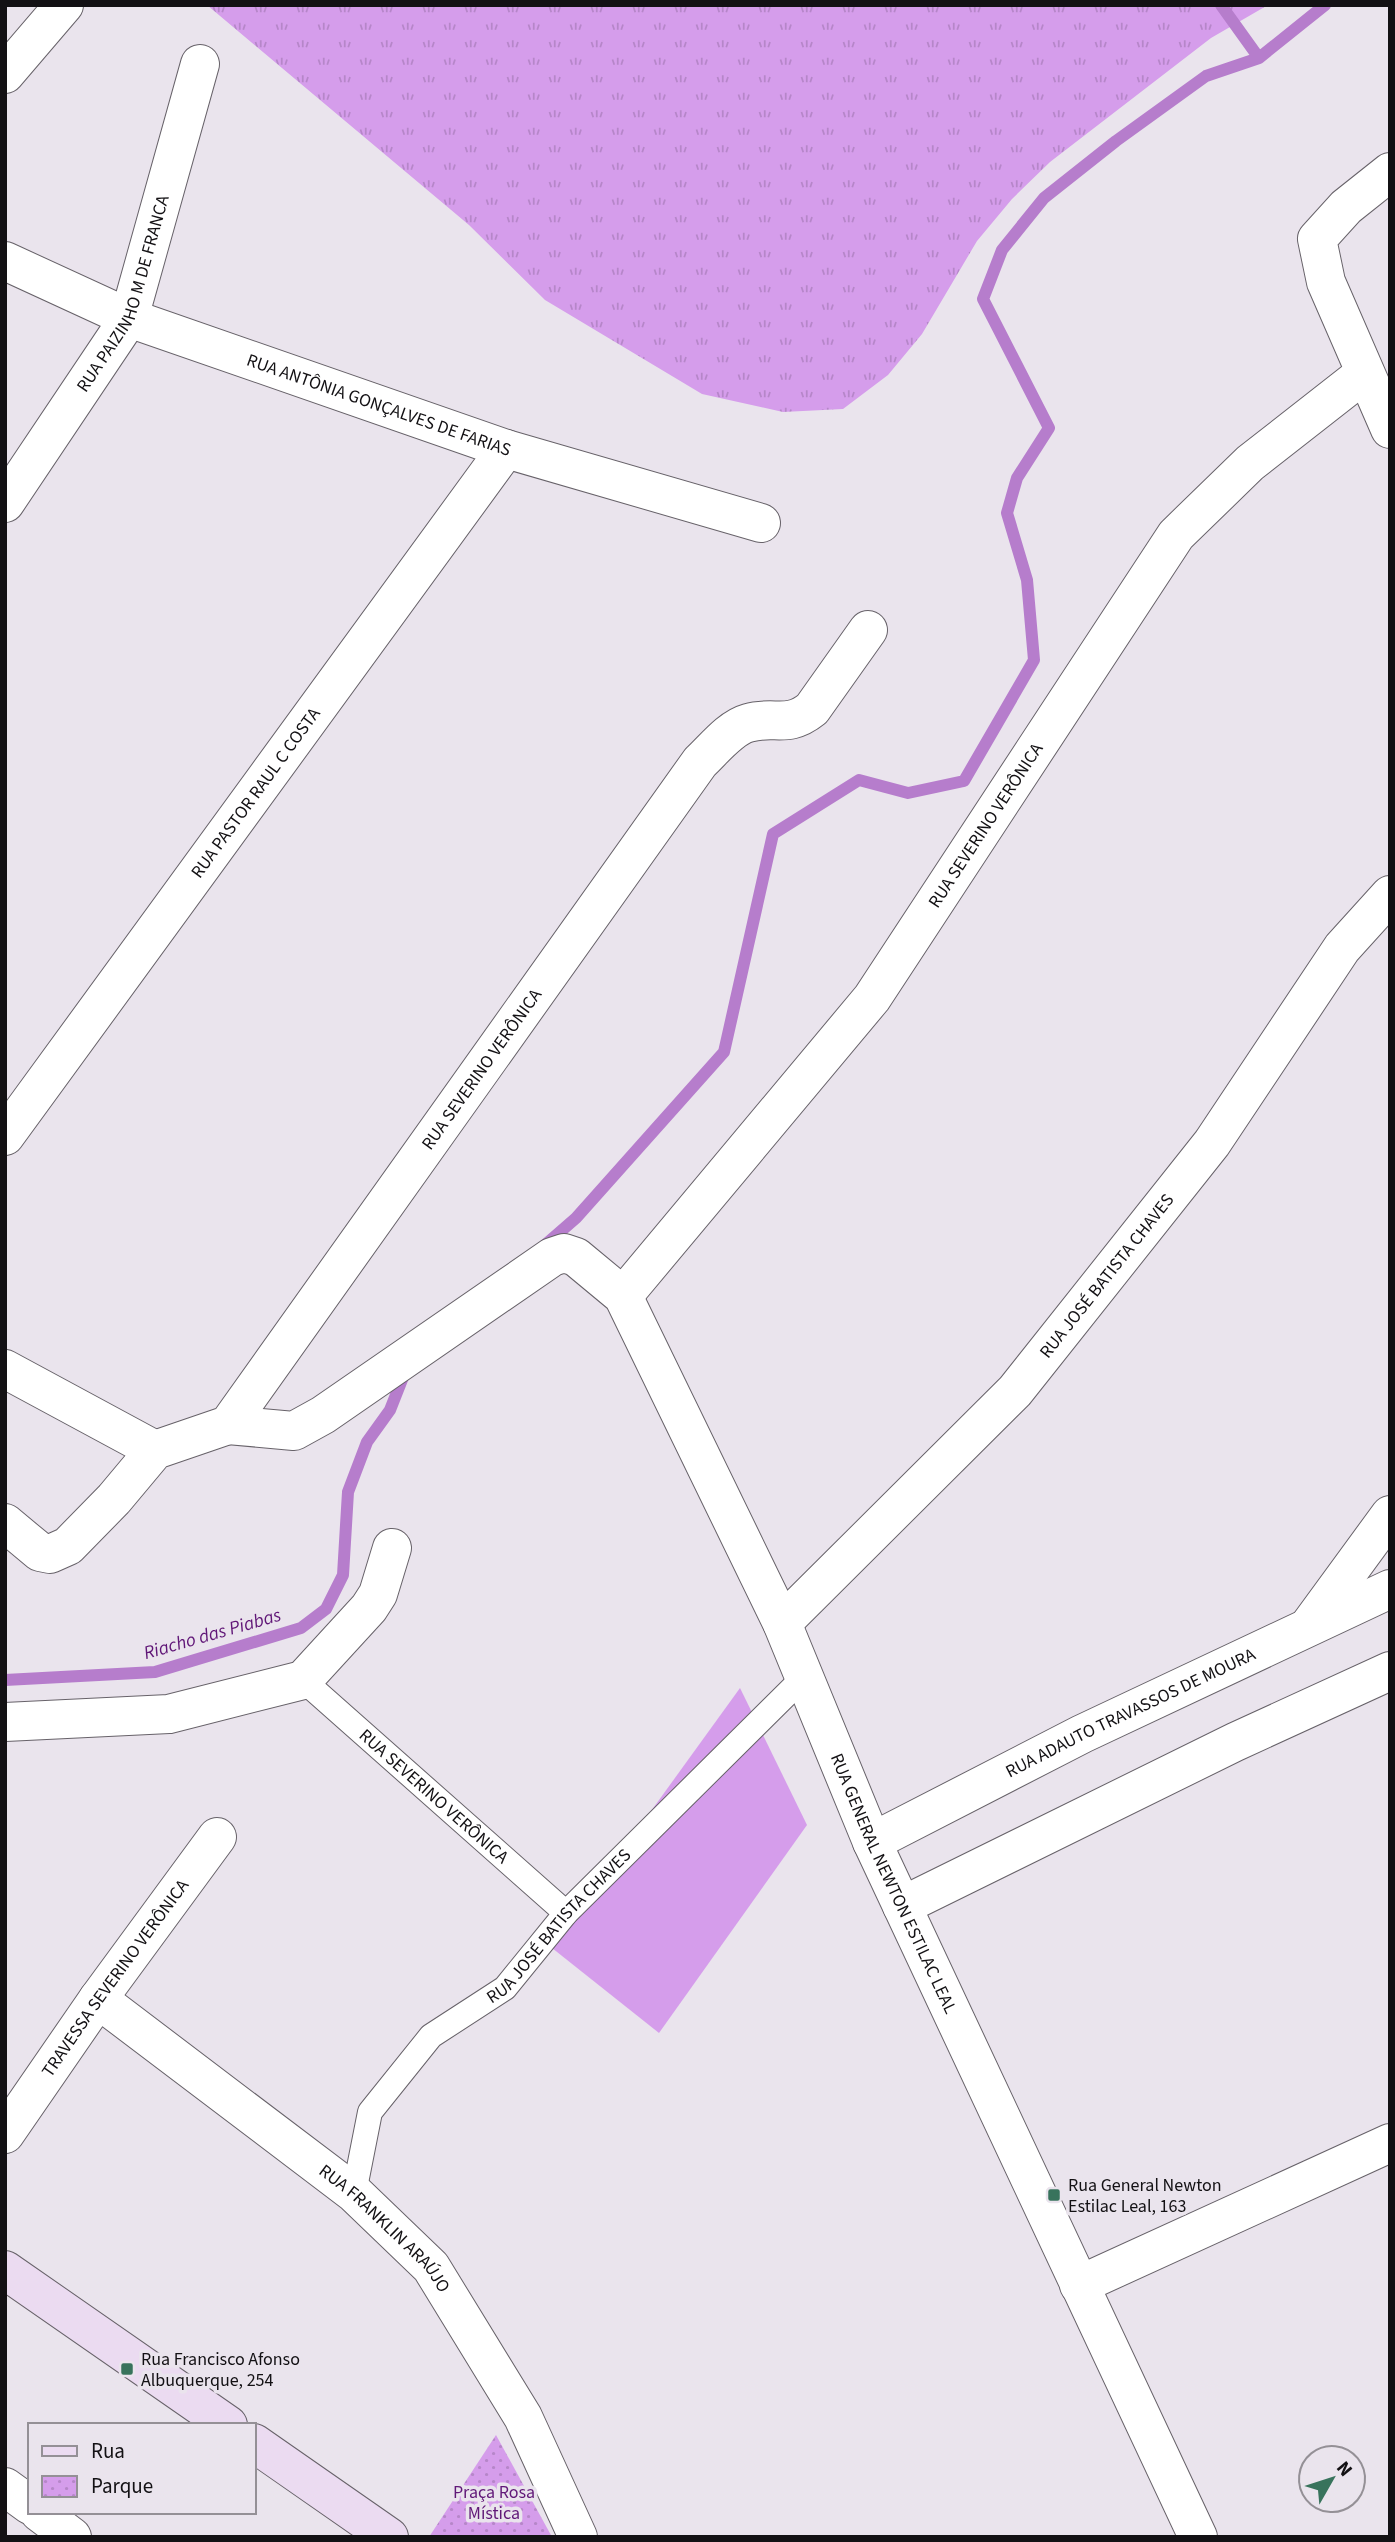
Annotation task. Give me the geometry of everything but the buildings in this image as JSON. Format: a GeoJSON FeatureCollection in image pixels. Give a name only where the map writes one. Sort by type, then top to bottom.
{"type":"FeatureCollection","features":[{"type":"Feature","properties":{"kind":"main road"},"geometry":{"type":"LineString","coordinates":[[5,2270],[225,2423]]}},
{"type":"Feature","properties":{"kind":"main road"},"geometry":{"type":"LineString","coordinates":[[256,2444],[389,2537]]}},
{"type":"Feature","properties":{"kind":"street"},"geometry":{"type":"LineString","coordinates":[[5,75],[64,5]]}},
{"type":"Feature","properties":{"kind":"street","name":"RUA PAIZINHO M DE FRANCA"},"geometry":{"type":"LineString","coordinates":[[5,503],[129,318],[200,64]]}},
{"type":"Feature","properties":{"kind":"street"},"geometry":{"type":"LineString","coordinates":[[1390,172],[1346,207],[1317,239],[1326,282],[1390,429]]}},
{"type":"Feature","properties":{"kind":"street","name":"RUA ANTÔNIA GONÇALVES DE FARIAS"},"geometry":{"type":"LineString","coordinates":[[5,261],[129,318],[506,449],[761,523]]}},
{"type":"Feature","properties":{"kind":"street","name":"RUA SEVERINO VERÔNICA"},"geometry":{"type":"LineString","coordinates":[[623,1296],[872,998],[1176,535],[1250,463],[1365,373]]}},
{"type":"Feature","properties":{"kind":"street","name":"RUA PASTOR RAUL C COSTA"},"geometry":{"type":"LineString","coordinates":[[5,1136],[506,449]]}},
{"type":"Feature","properties":{"kind":"street","name":"RUA SEVERINO VERÔNICA"},"geometry":{"type":"LineString","coordinates":[[228,1425],[700,762],[742,725],[801,718],[812,709],[868,630]]}},
{"type":"Feature","properties":{"kind":"street","name":"RUA JOSÉ BATISTA CHAVES"},"geometry":{"type":"LineString","coordinates":[[782,1623],[1015,1391],[1212,1143],[1342,948],[1390,895]]}},
{"type":"Feature","properties":{"kind":"street","name":"RUA GENERAL NEWTON ESTILAC LEAL"},"geometry":{"type":"LineString","coordinates":[[228,1425],[294,1431],[323,1415],[552,1257],[564,1253],[576,1257],[623,1296],[782,1623],[872,1842],[1198,2537]]}},
{"type":"Feature","properties":{"kind":"street"},"geometry":{"type":"LineString","coordinates":[[5,1369],[155,1450]]}},
{"type":"Feature","properties":{"kind":"street"},"geometry":{"type":"LineString","coordinates":[[5,1523],[40,1552],[60,1551],[114,1499],[155,1450],[228,1425]]}},
{"type":"Feature","properties":{"kind":"street"},"geometry":{"type":"LineString","coordinates":[[1307,1627],[1390,1515]]}},
{"type":"Feature","properties":{"kind":"street"},"geometry":{"type":"LineString","coordinates":[[5,1722],[169,1714],[303,1680],[369,1608],[378,1594],[393,1548]]}},
{"type":"Feature","properties":{"kind":"street","name":"RUA ADAUTO TRAVASSOS DE MOURA"},"geometry":{"type":"LineString","coordinates":[[872,1842],[1082,1734],[1390,1589]]}},
{"type":"Feature","properties":{"kind":"street"},"geometry":{"type":"LineString","coordinates":[[902,1906],[1235,1742],[1390,1671]]}},
{"type":"Feature","properties":{"kind":"street","name":"TRAVESSA SEVERINO VERÔNICA"},"geometry":{"type":"LineString","coordinates":[[8,2124],[217,1837]]}},
{"type":"Feature","properties":{"kind":"street","name":"RUA FRANKLIN ARAÚJO"},"geometry":{"type":"LineString","coordinates":[[98,1998],[354,2193],[431,2267],[523,2417],[578,2537]]}},
{"type":"Feature","properties":{"kind":"street"},"geometry":{"type":"LineString","coordinates":[[1079,2285],[1390,2143]]}},
{"type":"Feature","properties":{"kind":"street"},"geometry":{"type":"LineString","coordinates":[[5,2487],[28,2504]]}},
{"type":"Feature","properties":{"kind":"street"},"geometry":{"type":"LineString","coordinates":[[42,2514],[72,2537]]}},
{"type":"Feature","properties":{"kind":"lane","name":"RUA JOSÉ BATISTA CHAVES"},"geometry":{"type":"LineString","coordinates":[[354,2193],[370,2112],[431,2036],[505,1989],[566,1913],[804,1676]]}},
{"type":"Feature","properties":{"kind":"lane","name":"RUA SEVERINO VERÔNICA"},"geometry":{"type":"LineString","coordinates":[[303,1680],[566,1913]]}},
{"type":"Feature","properties":{"kind":"green space"},"geometry":{"type":"Polygon","coordinates":[[[207,5],[1268,5],[1211,38],[1050,162],[1012,199],[977,241],[922,334],[888,375],[843,409],[783,412],[702,394],[545,300],[469,225],[207,5]]]}},
{"type":"Feature","properties":{"kind":"green space"},"geometry":{"type":"Polygon","coordinates":[[[740,1688],[807,1825],[659,2033],[552,1948],[740,1688]]]}},
{"type":"Feature","properties":{"kind":"green space","name":"Praça Rosa Mística"},"geometry":{"type":"Polygon","coordinates":[[[496,2435],[552,2537],[429,2537],[496,2435]]]}},
{"type":"Feature","properties":{"kind":"waterway"},"geometry":{"type":"LineString","coordinates":[[1221,5],[1259,58]]}},
{"type":"Feature","properties":{"kind":"waterway"},"geometry":{"type":"LineString","coordinates":[[545,1245],[576,1218],[724,1052],[773,834],[859,780],[908,793],[964,781],[1034,660],[1027,580],[1007,513],[1017,478],[1049,428],[983,299],[1002,250],[1044,198],[1116,141],[1206,76],[1259,58],[1325,5]]}},
{"type":"Feature","properties":{"kind":"waterway","name":"Riacho das Piabas"},"geometry":{"type":"LineString","coordinates":[[5,1680],[155,1672],[301,1628],[326,1609],[343,1575],[348,1492],[367,1442],[390,1410],[405,1372]]}},
{"type":"Feature","properties":{"kind":"place","name":"Rua General Newton Estilac Leal, 163"},"geometry":{"type":"Point","coordinates":[1054,2195]}},
{"type":"Feature","properties":{"kind":"place","name":"Rua Francisco Afonso Albuquerque, 254"},"geometry":{"type":"Point","coordinates":[127,2369]}}]}
